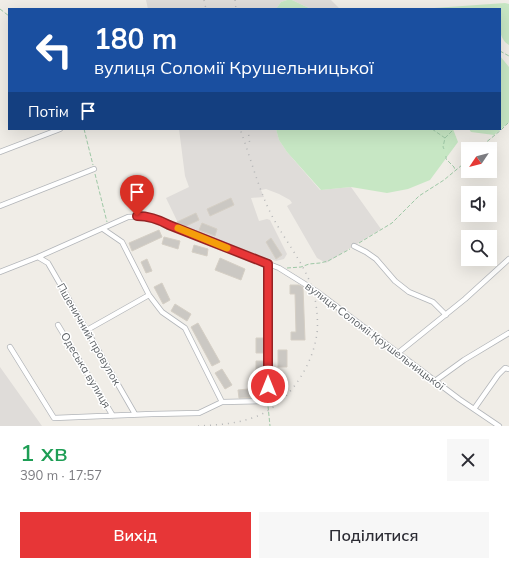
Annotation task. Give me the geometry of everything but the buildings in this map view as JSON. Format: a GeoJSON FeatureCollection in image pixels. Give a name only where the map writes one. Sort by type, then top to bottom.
{"type":"FeatureCollection","features":[{"type":"Feature","properties":{"kind":"street"},"geometry":{"type":"LineString","coordinates":[[0,152],[57,130]]}},
{"type":"Feature","properties":{"kind":"street"},"geometry":{"type":"LineString","coordinates":[[0,206],[94,170]]}},
{"type":"Feature","properties":{"kind":"street","name":"вулиця Соломії Крушельницької"},"geometry":{"type":"LineString","coordinates":[[0,272],[108,227],[128,217],[146,216],[158,219],[169,225],[279,268],[316,291],[434,381],[499,426]]}},
{"type":"Feature","properties":{"kind":"street"},"geometry":{"type":"LineString","coordinates":[[103,229],[122,242],[149,295],[162,312],[185,328],[222,402]]}},
{"type":"Feature","properties":{"kind":"street"},"geometry":{"type":"LineString","coordinates":[[354,246],[376,259],[396,281],[409,292],[434,302],[446,315]]}},
{"type":"Feature","properties":{"kind":"street","name":"Пшеничний провулок"},"geometry":{"type":"LineString","coordinates":[[38,257],[48,263],[135,414]]}},
{"type":"Feature","properties":{"kind":"street"},"geometry":{"type":"LineString","coordinates":[[398,353],[446,315],[509,260]]}},
{"type":"Feature","properties":{"kind":"street"},"geometry":{"type":"LineString","coordinates":[[268,264],[268,401]]}},
{"type":"Feature","properties":{"kind":"street"},"geometry":{"type":"LineString","coordinates":[[87,330],[149,295]]}},
{"type":"Feature","properties":{"kind":"street","name":"Одеська вулиця"},"geometry":{"type":"LineString","coordinates":[[58,325],[113,416]]}},
{"type":"Feature","properties":{"kind":"street"},"geometry":{"type":"LineString","coordinates":[[434,381],[464,360],[509,333]]}},
{"type":"Feature","properties":{"kind":"street","name":"Одеська вулиця"},"geometry":{"type":"LineString","coordinates":[[10,347],[54,418],[135,414],[199,413],[222,402],[268,401]]}},
{"type":"Feature","properties":{"kind":"street"},"geometry":{"type":"LineString","coordinates":[[474,409],[498,375],[505,368],[509,369]]}},
{"type":"Feature","properties":{"kind":"path"},"geometry":{"type":"LineString","coordinates":[[0,9],[8,15]]}},
{"type":"Feature","properties":{"kind":"path"},"geometry":{"type":"LineString","coordinates":[[486,142],[509,122]]}},
{"type":"Feature","properties":{"kind":"path"},"geometry":{"type":"LineString","coordinates":[[84,130],[108,227]]}},
{"type":"Feature","properties":{"kind":"path"},"geometry":{"type":"LineString","coordinates":[[433,130],[445,138]]}},
{"type":"Feature","properties":{"kind":"path"},"geometry":{"type":"LineString","coordinates":[[444,149],[445,138],[453,130]]}},
{"type":"Feature","properties":{"kind":"path"},"geometry":{"type":"LineString","coordinates":[[446,156],[446,159],[454,167],[455,171]]}},
{"type":"Feature","properties":{"kind":"path"},"geometry":{"type":"LineString","coordinates":[[279,268],[294,268],[309,264],[320,264],[328,261],[392,223],[419,196],[461,166]]}},
{"type":"Feature","properties":{"kind":"path"},"geometry":{"type":"LineString","coordinates":[[268,401],[270,426]]}},
{"type":"Feature","properties":{"kind":"shaded area"},"geometry":{"type":"Polygon","coordinates":[[[146,0],[287,0],[281,2],[277,8],[148,8],[146,0]]]}},
{"type":"Feature","properties":{"kind":"shaded area"},"geometry":{"type":"Polygon","coordinates":[[[292,0],[331,0],[339,8],[309,8],[292,0]]]}},
{"type":"Feature","properties":{"kind":"shaded area"},"geometry":{"type":"Polygon","coordinates":[[[179,130],[276,130],[279,140],[287,152],[320,190],[351,187],[381,229],[326,263],[317,258],[287,206],[292,203],[290,200],[266,189],[261,190],[264,197],[251,198],[259,221],[267,219],[270,220],[287,254],[284,259],[276,261],[180,227],[166,198],[189,187],[185,176],[179,130]]]}},
{"type":"Feature","properties":{"kind":"shaded area"},"geometry":{"type":"Polygon","coordinates":[[[0,367],[42,426],[0,426],[0,367]]]}},
{"type":"Feature","properties":{"kind":"green space"},"geometry":{"type":"Polygon","coordinates":[[[292,0],[309,8],[277,8],[281,2],[292,0]]]}},
{"type":"Feature","properties":{"kind":"green space"},"geometry":{"type":"Polygon","coordinates":[[[505,3],[509,4],[509,45],[505,42],[501,34],[501,8],[434,8],[505,3]]]}},
{"type":"Feature","properties":{"kind":"green space"},"geometry":{"type":"Polygon","coordinates":[[[501,57],[509,67],[509,122],[501,129],[501,57]]]}},
{"type":"Feature","properties":{"kind":"green space"},"geometry":{"type":"Polygon","coordinates":[[[276,130],[453,130],[458,142],[430,180],[408,189],[387,193],[351,187],[321,190],[287,152],[279,140],[276,130]]]}},
{"type":"Feature","properties":{"kind":"green space"},"geometry":{"type":"Polygon","coordinates":[[[470,130],[500,130],[494,135],[471,132],[470,130]]]}},
{"type":"Feature","properties":{"kind":"railway"},"geometry":{"type":"LineString","coordinates":[[204,0],[206,8]]}},
{"type":"Feature","properties":{"kind":"railway"},"geometry":{"type":"LineString","coordinates":[[235,0],[236,8]]}},
{"type":"Feature","properties":{"kind":"railway"},"geometry":{"type":"LineString","coordinates":[[198,426],[226,424],[241,421],[266,412],[276,405],[286,396],[302,375],[313,351],[317,334],[316,305],[310,282],[305,270],[271,215],[240,130]]}},
{"type":"Feature","properties":{"kind":"railway"},"geometry":{"type":"LineString","coordinates":[[248,130],[250,146]]}},
{"type":"Feature","properties":{"kind":"slow traffic"},"geometry":{"type":"LineString","coordinates":[[178,228],[227,248]]}},
{"type":"Feature","properties":{"kind":"route"},"geometry":{"type":"LineString","coordinates":[[137,216],[146,216],[158,219],[169,225],[268,264],[268,386]]}}]}
